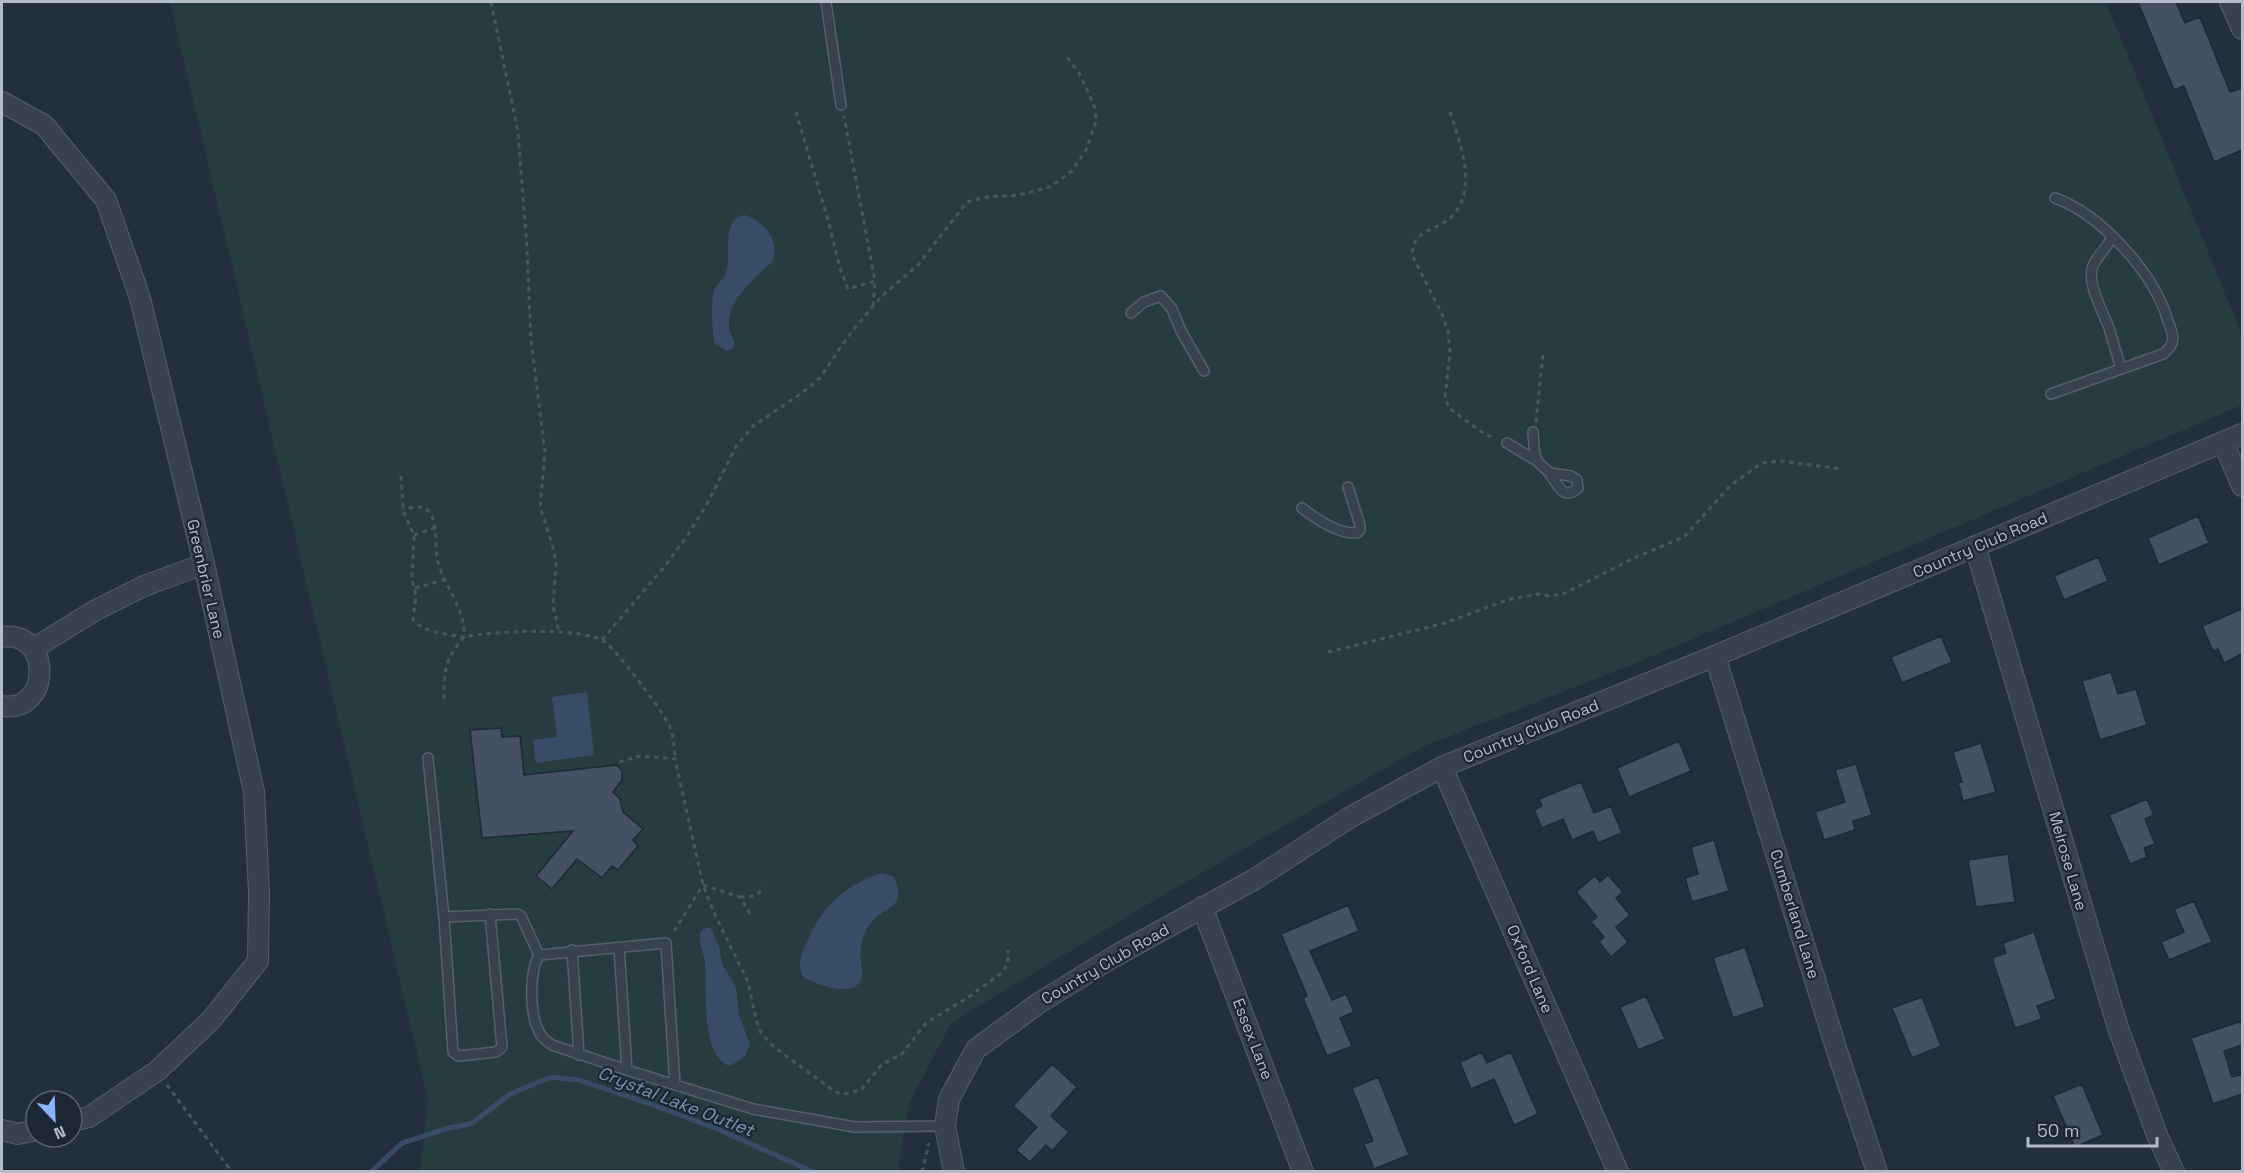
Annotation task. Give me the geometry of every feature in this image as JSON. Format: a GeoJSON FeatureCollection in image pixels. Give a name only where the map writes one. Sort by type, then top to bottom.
{"type":"FeatureCollection","features":[{"type":"Feature","properties":{"kind":"street"},"geometry":{"type":"LineString","coordinates":[[2230,2],[2242,29]]}},
{"type":"Feature","properties":{"kind":"street","name":"Greenbrier Lane"},"geometry":{"type":"LineString","coordinates":[[2,102],[44,125],[106,200],[140,298],[204,564],[254,792],[259,893],[258,961],[211,1020],[157,1071],[90,1117],[84,1118]]}},
{"type":"Feature","properties":{"kind":"street","name":"Country Club Road"},"geometry":{"type":"LineString","coordinates":[[954,1172],[945,1126],[949,1099],[976,1049],[1039,1002],[1115,956],[1264,873],[1348,818],[1443,767],[1715,656],[2242,434]]}},
{"type":"Feature","properties":{"kind":"street"},"geometry":{"type":"LineString","coordinates":[[2223,442],[2242,486]]}},
{"type":"Feature","properties":{"kind":"street","name":"Melrose Lane"},"geometry":{"type":"LineString","coordinates":[[1976,546],[2118,1028],[2157,1135],[2174,1172]]}},
{"type":"Feature","properties":{"kind":"street"},"geometry":{"type":"LineString","coordinates":[[33,649],[94,611],[134,591],[204,564]]}},
{"type":"Feature","properties":{"kind":"street"},"geometry":{"type":"LineString","coordinates":[[2,637],[21,640],[33,649],[40,664],[40,680],[33,694],[21,704],[2,706]]}},
{"type":"Feature","properties":{"kind":"street","name":"Cumberland Lane"},"geometry":{"type":"LineString","coordinates":[[1715,656],[1836,1048],[1877,1172]]}},
{"type":"Feature","properties":{"kind":"street","name":"Oxford Lane"},"geometry":{"type":"LineString","coordinates":[[1443,767],[1618,1172]]}},
{"type":"Feature","properties":{"kind":"street","name":"Essex Lane"},"geometry":{"type":"LineString","coordinates":[[1202,907],[1303,1172]]}},
{"type":"Feature","properties":{"kind":"street"},"geometry":{"type":"LineString","coordinates":[[2,1130],[18,1134],[24,1133]]}},
{"type":"Feature","properties":{"kind":"lane"},"geometry":{"type":"LineString","coordinates":[[826,2],[841,105]]}},
{"type":"Feature","properties":{"kind":"lane"},"geometry":{"type":"LineString","coordinates":[[2051,394],[2163,354],[2172,347],[2174,338],[2164,309],[2138,263],[2092,219],[2067,202],[2055,198]]}},
{"type":"Feature","properties":{"kind":"lane"},"geometry":{"type":"LineString","coordinates":[[2112,237],[2108,247],[2094,262],[2091,270],[2097,297],[2121,369]]}},
{"type":"Feature","properties":{"kind":"lane"},"geometry":{"type":"LineString","coordinates":[[1131,314],[1144,302],[1161,296],[1172,309],[1180,331],[1204,371]]}},
{"type":"Feature","properties":{"kind":"lane"},"geometry":{"type":"LineString","coordinates":[[1533,432],[1538,461]]}},
{"type":"Feature","properties":{"kind":"lane"},"geometry":{"type":"LineString","coordinates":[[1507,443],[1538,461],[1550,473]]}},
{"type":"Feature","properties":{"kind":"lane"},"geometry":{"type":"LineString","coordinates":[[1302,508],[1317,520],[1341,530],[1357,533],[1360,525],[1348,487]]}},
{"type":"Feature","properties":{"kind":"lane"},"geometry":{"type":"LineString","coordinates":[[428,758],[444,917],[453,1052],[459,1056],[496,1052],[502,1047],[490,914]]}},
{"type":"Feature","properties":{"kind":"lane"},"geometry":{"type":"LineString","coordinates":[[444,917],[517,914],[521,916],[539,955]]}},
{"type":"Feature","properties":{"kind":"lane"},"geometry":{"type":"LineString","coordinates":[[539,955],[572,950],[666,943],[675,1085]]}},
{"type":"Feature","properties":{"kind":"lane"},"geometry":{"type":"LineString","coordinates":[[619,947],[627,1070]]}},
{"type":"Feature","properties":{"kind":"lane"},"geometry":{"type":"LineString","coordinates":[[572,950],[579,1055]]}},
{"type":"Feature","properties":{"kind":"lane"},"geometry":{"type":"LineString","coordinates":[[539,955],[533,965],[534,1016],[543,1038],[552,1045],[753,1108],[855,1126],[945,1126]]}},
{"type":"Feature","properties":{"kind":"path"},"geometry":{"type":"LineString","coordinates":[[491,2],[518,132],[531,340],[545,452],[540,507],[556,563],[553,606],[559,632]]}},
{"type":"Feature","properties":{"kind":"path"},"geometry":{"type":"LineString","coordinates":[[602,640],[666,566],[706,506],[737,446],[753,426],[820,378],[847,338],[873,306],[918,265],[967,202],[987,197],[1018,195],[1050,187],[1072,171],[1086,150],[1096,121],[1095,108],[1088,92],[1065,54]]}},
{"type":"Feature","properties":{"kind":"path"},"geometry":{"type":"LineString","coordinates":[[841,105],[852,152],[857,192],[875,281],[873,306]]}},
{"type":"Feature","properties":{"kind":"path"},"geometry":{"type":"LineString","coordinates":[[796,112],[848,289],[875,281]]}},
{"type":"Feature","properties":{"kind":"path"},"geometry":{"type":"LineString","coordinates":[[1450,112],[1464,159],[1466,173],[1463,194],[1460,205],[1453,215],[1419,236],[1412,246],[1412,255],[1442,314],[1448,331],[1450,353],[1445,397],[1449,408],[1480,431],[1507,443]]}},
{"type":"Feature","properties":{"kind":"path"},"geometry":{"type":"LineString","coordinates":[[1533,432],[1544,354]]}},
{"type":"Feature","properties":{"kind":"path"},"geometry":{"type":"LineString","coordinates":[[1328,652],[1445,623],[1507,600],[1538,594],[1550,596],[1563,594],[1636,557],[1684,537],[1731,485],[1762,463],[1782,461],[1841,469]]}},
{"type":"Feature","properties":{"kind":"path"},"geometry":{"type":"LineString","coordinates":[[401,476],[403,508],[414,535],[412,580],[416,596],[412,619],[416,624],[464,637],[480,633],[559,632],[602,640],[641,684],[668,723],[674,739],[675,759],[703,885],[748,982],[761,1033],[789,1059],[834,1091],[841,1094],[856,1092],[862,1089],[882,1064],[901,1054],[926,1023],[1003,972],[1008,962],[1008,951]]}},
{"type":"Feature","properties":{"kind":"path"},"geometry":{"type":"LineString","coordinates":[[403,508],[419,506],[427,508],[435,528],[436,552],[444,580],[465,625],[464,637],[449,657],[445,667],[444,699]]}},
{"type":"Feature","properties":{"kind":"path"},"geometry":{"type":"LineString","coordinates":[[414,535],[435,528]]}},
{"type":"Feature","properties":{"kind":"path"},"geometry":{"type":"LineString","coordinates":[[415,588],[444,580]]}},
{"type":"Feature","properties":{"kind":"path"},"geometry":{"type":"LineString","coordinates":[[619,762],[640,756],[675,759]]}},
{"type":"Feature","properties":{"kind":"path"},"geometry":{"type":"LineString","coordinates":[[703,885],[740,897],[754,896],[765,888]]}},
{"type":"Feature","properties":{"kind":"path"},"geometry":{"type":"LineString","coordinates":[[674,931],[703,885]]}},
{"type":"Feature","properties":{"kind":"path"},"geometry":{"type":"LineString","coordinates":[[740,897],[752,916]]}},
{"type":"Feature","properties":{"kind":"path"},"geometry":{"type":"LineString","coordinates":[[157,1071],[232,1172]]}},
{"type":"Feature","properties":{"kind":"green space"},"geometry":{"type":"Polygon","coordinates":[[[170,2],[2106,2],[2242,335],[2242,405],[1629,666],[1422,747],[1158,898],[951,1023],[909,1104],[898,1171],[420,1171],[428,1101],[170,2]]]}},
{"type":"Feature","properties":{"kind":"water"},"geometry":{"type":"Polygon","coordinates":[[[745,215],[758,222],[769,233],[774,254],[772,262],[743,290],[732,308],[729,326],[735,344],[733,349],[727,351],[715,344],[712,299],[715,288],[724,277],[728,266],[728,239],[732,223],[745,215]]]}},
{"type":"Feature","properties":{"kind":"water"},"geometry":{"type":"Polygon","coordinates":[[[587,692],[594,755],[536,763],[533,740],[557,737],[552,697],[587,692]]]}},
{"type":"Feature","properties":{"kind":"water"},"geometry":{"type":"Polygon","coordinates":[[[883,873],[894,877],[898,896],[896,902],[880,914],[866,931],[861,949],[862,974],[859,984],[853,988],[835,988],[802,976],[800,961],[802,953],[820,917],[847,889],[883,873]]]}},
{"type":"Feature","properties":{"kind":"water"},"geometry":{"type":"Polygon","coordinates":[[[711,928],[719,946],[722,964],[736,987],[739,1015],[750,1044],[745,1056],[730,1066],[720,1061],[709,1037],[705,962],[700,945],[701,931],[711,928]]]}},
{"type":"Feature","properties":{"kind":"building"},"geometry":{"type":"Polygon","coordinates":[[[2138,2],[2176,2],[2185,23],[2200,17],[2230,92],[2242,88],[2242,150],[2214,162],[2184,86],[2174,90],[2138,2]]]}},
{"type":"Feature","properties":{"kind":"building"},"geometry":{"type":"Polygon","coordinates":[[[2198,516],[2209,543],[2159,565],[2148,538],[2198,516]]]}},
{"type":"Feature","properties":{"kind":"building"},"geometry":{"type":"Polygon","coordinates":[[[2098,557],[2108,581],[2064,600],[2054,576],[2098,557]]]}},
{"type":"Feature","properties":{"kind":"building"},"geometry":{"type":"Polygon","coordinates":[[[2242,609],[2242,654],[2224,663],[2218,649],[2213,651],[2202,626],[2242,609]]]}},
{"type":"Feature","properties":{"kind":"building"},"geometry":{"type":"Polygon","coordinates":[[[1941,636],[1952,662],[1902,683],[1891,657],[1941,636]]]}},
{"type":"Feature","properties":{"kind":"building"},"geometry":{"type":"Polygon","coordinates":[[[2111,672],[2118,694],[2136,689],[2147,725],[2100,740],[2082,681],[2111,672]]]}},
{"type":"Feature","properties":{"kind":"building"},"geometry":{"type":"Polygon","coordinates":[[[501,728],[502,737],[520,736],[524,775],[617,765],[622,771],[622,780],[613,792],[620,799],[623,812],[643,829],[633,840],[638,846],[618,870],[612,866],[602,878],[577,859],[552,889],[536,876],[573,831],[482,838],[470,730],[501,728]]]}},
{"type":"Feature","properties":{"kind":"building"},"geometry":{"type":"Polygon","coordinates":[[[1679,741],[1691,771],[1629,797],[1617,768],[1679,741]]]}},
{"type":"Feature","properties":{"kind":"building"},"geometry":{"type":"Polygon","coordinates":[[[1981,743],[1996,792],[1963,801],[1958,783],[1962,782],[1953,752],[1981,743]]]}},
{"type":"Feature","properties":{"kind":"building"},"geometry":{"type":"Polygon","coordinates":[[[1856,764],[1872,815],[1853,821],[1855,830],[1824,840],[1815,812],[1845,802],[1835,770],[1856,764]]]}},
{"type":"Feature","properties":{"kind":"building"},"geometry":{"type":"Polygon","coordinates":[[[1581,782],[1594,813],[1611,806],[1622,833],[1598,843],[1593,831],[1572,840],[1563,819],[1542,828],[1534,810],[1542,806],[1539,799],[1581,782]]]}},
{"type":"Feature","properties":{"kind":"building"},"geometry":{"type":"Polygon","coordinates":[[[2147,799],[2154,815],[2145,819],[2155,844],[2144,848],[2147,857],[2130,864],[2109,815],[2147,799]]]}},
{"type":"Feature","properties":{"kind":"building"},"geometry":{"type":"Polygon","coordinates":[[[1714,840],[1729,891],[1692,902],[1685,878],[1698,874],[1691,847],[1714,840]]]}},
{"type":"Feature","properties":{"kind":"building"},"geometry":{"type":"Polygon","coordinates":[[[2008,854],[2015,902],[1976,907],[1968,860],[2008,854]]]}},
{"type":"Feature","properties":{"kind":"building"},"geometry":{"type":"Polygon","coordinates":[[[1608,875],[1623,892],[1616,898],[1630,915],[1616,927],[1628,942],[1611,957],[1599,942],[1604,937],[1591,922],[1597,917],[1576,892],[1595,876],[1600,882],[1608,875]]]}},
{"type":"Feature","properties":{"kind":"building"},"geometry":{"type":"Polygon","coordinates":[[[2194,901],[2212,942],[2169,960],[2161,942],[2184,932],[2174,909],[2194,901]]]}},
{"type":"Feature","properties":{"kind":"building"},"geometry":{"type":"Polygon","coordinates":[[[1348,905],[1359,931],[1310,951],[1332,1000],[1346,994],[1354,1012],[1340,1018],[1352,1046],[1327,1056],[1303,998],[1307,996],[1281,934],[1348,905]]]}},
{"type":"Feature","properties":{"kind":"building"},"geometry":{"type":"Polygon","coordinates":[[[2034,932],[2056,999],[2037,1006],[2042,1019],[2015,1028],[1992,958],[2006,953],[2003,943],[2034,932]]]}},
{"type":"Feature","properties":{"kind":"building"},"geometry":{"type":"Polygon","coordinates":[[[1745,947],[1765,1007],[1733,1018],[1713,958],[1745,947]]]}},
{"type":"Feature","properties":{"kind":"building"},"geometry":{"type":"Polygon","coordinates":[[[1646,996],[1665,1039],[1638,1050],[1620,1007],[1646,996]]]}},
{"type":"Feature","properties":{"kind":"building"},"geometry":{"type":"Polygon","coordinates":[[[1922,997],[1941,1046],[1912,1058],[1892,1008],[1922,997]]]}},
{"type":"Feature","properties":{"kind":"building"},"geometry":{"type":"Polygon","coordinates":[[[2242,1021],[2242,1045],[2224,1051],[2232,1077],[2242,1074],[2242,1094],[2213,1104],[2191,1038],[2242,1021]]]}},
{"type":"Feature","properties":{"kind":"building"},"geometry":{"type":"Polygon","coordinates":[[[1482,1052],[1487,1063],[1511,1052],[1538,1114],[1514,1125],[1494,1079],[1471,1089],[1460,1062],[1482,1052]]]}},
{"type":"Feature","properties":{"kind":"building"},"geometry":{"type":"Polygon","coordinates":[[[1052,1064],[1077,1087],[1051,1116],[1069,1132],[1052,1151],[1046,1145],[1030,1162],[1016,1150],[1037,1127],[1013,1106],[1052,1064]]]}},
{"type":"Feature","properties":{"kind":"building"},"geometry":{"type":"Polygon","coordinates":[[[1378,1077],[1409,1155],[1374,1169],[1364,1144],[1373,1141],[1352,1088],[1378,1077]]]}},
{"type":"Feature","properties":{"kind":"building"},"geometry":{"type":"Polygon","coordinates":[[[2082,1084],[2103,1135],[2075,1147],[2053,1096],[2082,1084]]]}},
{"type":"Feature","properties":{"kind":"waterway","name":"Crystal Lake Outlet"},"geometry":{"type":"LineString","coordinates":[[371,1172],[402,1143],[449,1128],[471,1124],[510,1094],[551,1077],[579,1080],[653,1105],[715,1128],[813,1172]]}}]}
